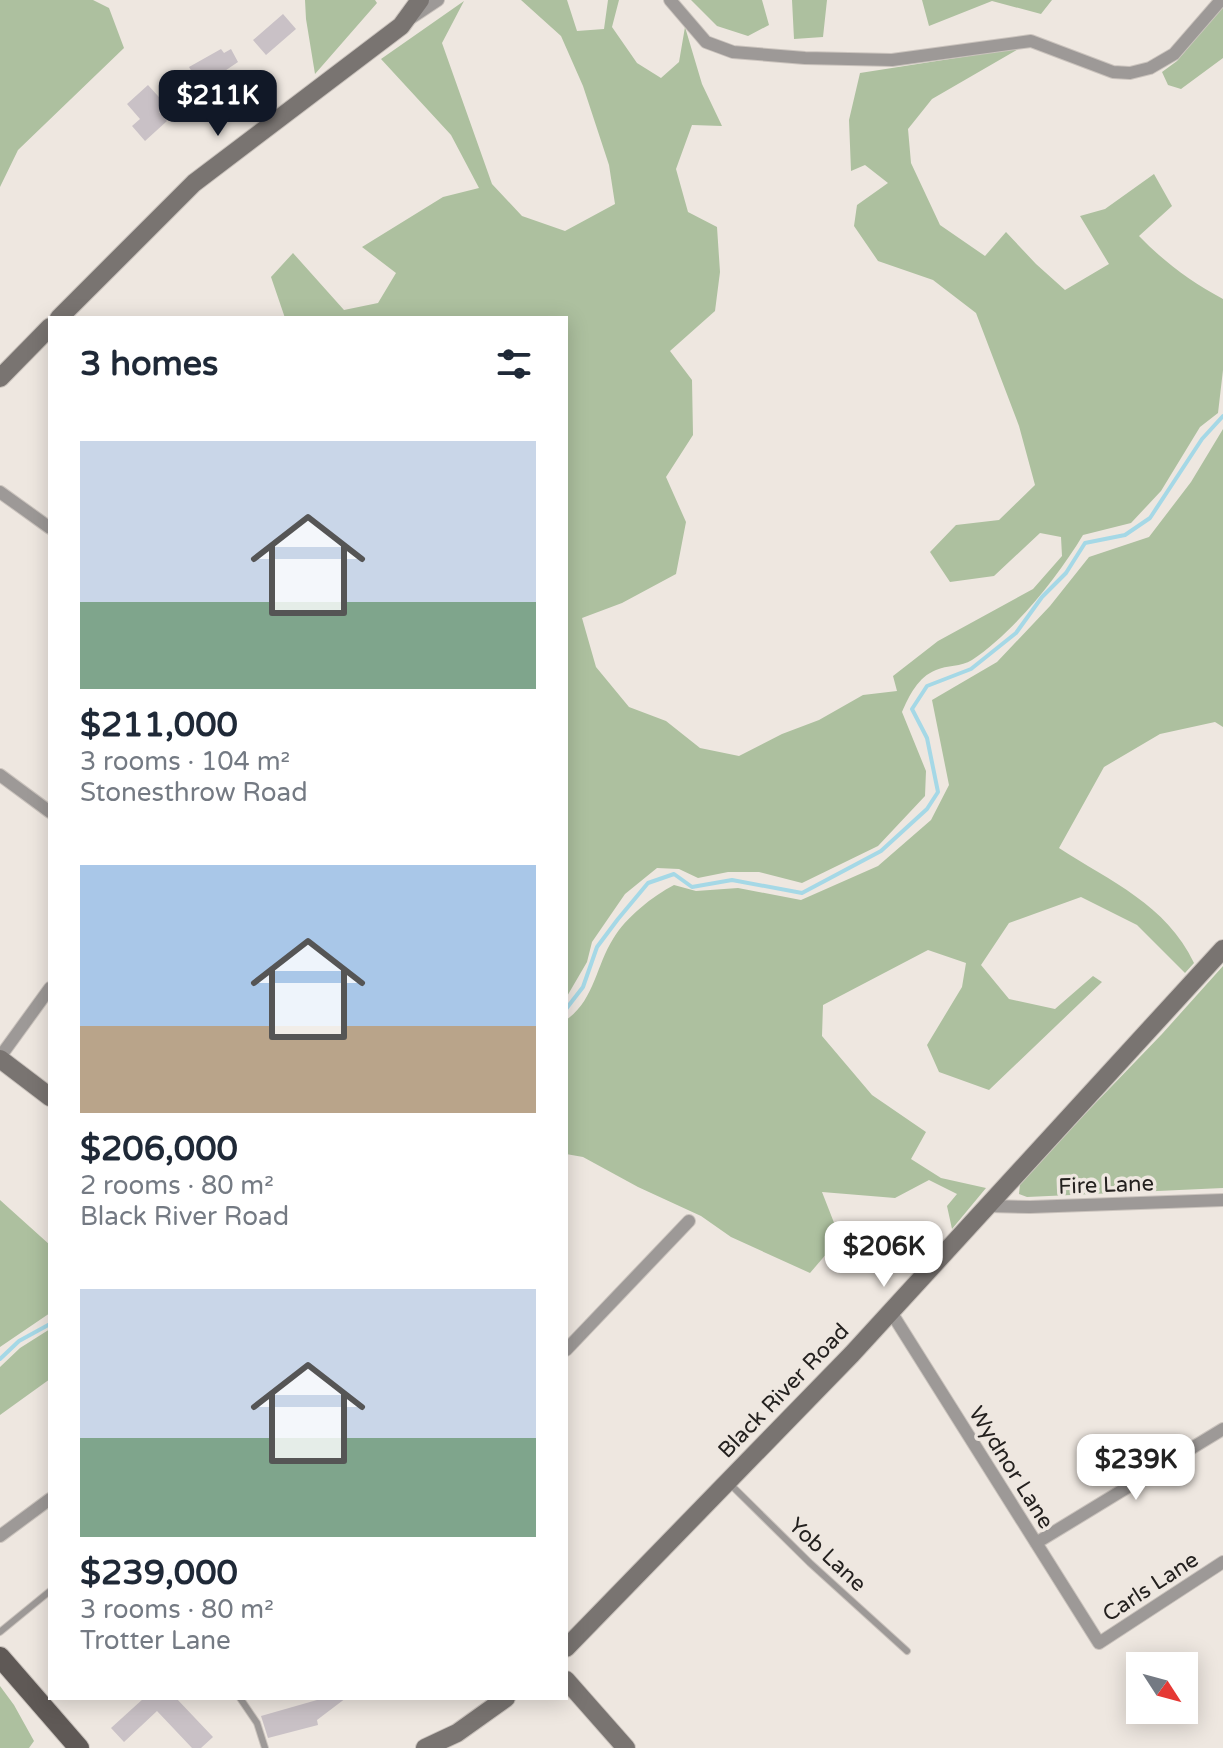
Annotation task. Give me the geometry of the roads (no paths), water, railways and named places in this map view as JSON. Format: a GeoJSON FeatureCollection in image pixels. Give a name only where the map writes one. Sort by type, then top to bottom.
{"type":"FeatureCollection","features":[{"type":"Feature","properties":{"kind":"main road"},"geometry":{"type":"LineString","coordinates":[[0,1657],[79,1748]]}},
{"type":"Feature","properties":{"kind":"street"},"geometry":{"type":"LineString","coordinates":[[401,26],[420,0]]}},
{"type":"Feature","properties":{"kind":"street"},"geometry":{"type":"LineString","coordinates":[[61,316],[194,183],[438,0]]}},
{"type":"Feature","properties":{"kind":"street"},"geometry":{"type":"LineString","coordinates":[[670,0],[706,42],[733,52],[892,60],[1031,41],[1113,72],[1130,73],[1150,68],[1174,54],[1221,0]]}},
{"type":"Feature","properties":{"kind":"street"},"geometry":{"type":"LineString","coordinates":[[0,378],[48,329]]}},
{"type":"Feature","properties":{"kind":"street"},"geometry":{"type":"LineString","coordinates":[[0,492],[48,527]]}},
{"type":"Feature","properties":{"kind":"street"},"geometry":{"type":"LineString","coordinates":[[0,775],[48,811]]}},
{"type":"Feature","properties":{"kind":"street","name":"Black River Road"},"geometry":{"type":"LineString","coordinates":[[568,1646],[891,1312],[1223,949]]}},
{"type":"Feature","properties":{"kind":"street"},"geometry":{"type":"LineString","coordinates":[[48,991],[0,1058],[48,1095]]}},
{"type":"Feature","properties":{"kind":"street","name":"Fire Lane"},"geometry":{"type":"LineString","coordinates":[[989,1206],[1223,1200]]}},
{"type":"Feature","properties":{"kind":"street"},"geometry":{"type":"LineString","coordinates":[[568,1348],[689,1221]]}},
{"type":"Feature","properties":{"kind":"street","name":"Wydnor Lane"},"geometry":{"type":"LineString","coordinates":[[891,1312],[1099,1643]]}},
{"type":"Feature","properties":{"kind":"street"},"geometry":{"type":"LineString","coordinates":[[1036,1543],[1223,1429]]}},
{"type":"Feature","properties":{"kind":"street"},"geometry":{"type":"LineString","coordinates":[[0,1536],[48,1500]]}},
{"type":"Feature","properties":{"kind":"street","name":"Carls Lane"},"geometry":{"type":"LineString","coordinates":[[1099,1643],[1223,1562]]}},
{"type":"Feature","properties":{"kind":"street"},"geometry":{"type":"LineString","coordinates":[[568,1682],[626,1748]]}},
{"type":"Feature","properties":{"kind":"street"},"geometry":{"type":"LineString","coordinates":[[425,1748],[457,1733],[503,1700]]}},
{"type":"Feature","properties":{"kind":"lane","name":"Yob Lane"},"geometry":{"type":"LineString","coordinates":[[727,1482],[907,1651]]}},
{"type":"Feature","properties":{"kind":"lane"},"geometry":{"type":"LineString","coordinates":[[0,1632],[48,1593]]}},
{"type":"Feature","properties":{"kind":"lane"},"geometry":{"type":"LineString","coordinates":[[241,1700],[257,1723],[265,1748]]}},
{"type":"Feature","properties":{"kind":"waterway"},"geometry":{"type":"LineString","coordinates":[[568,1006],[583,987],[597,947],[648,883],[674,874],[692,887],[732,880],[802,893],[881,851],[927,809],[938,792],[927,738],[912,709],[927,686],[971,669],[1016,633],[1042,597],[1066,573],[1085,543],[1125,535],[1150,518],[1202,439],[1223,416]]}},
{"type":"Feature","properties":{"kind":"waterway"},"geometry":{"type":"LineString","coordinates":[[0,1359],[19,1341],[48,1325]]}}]}
